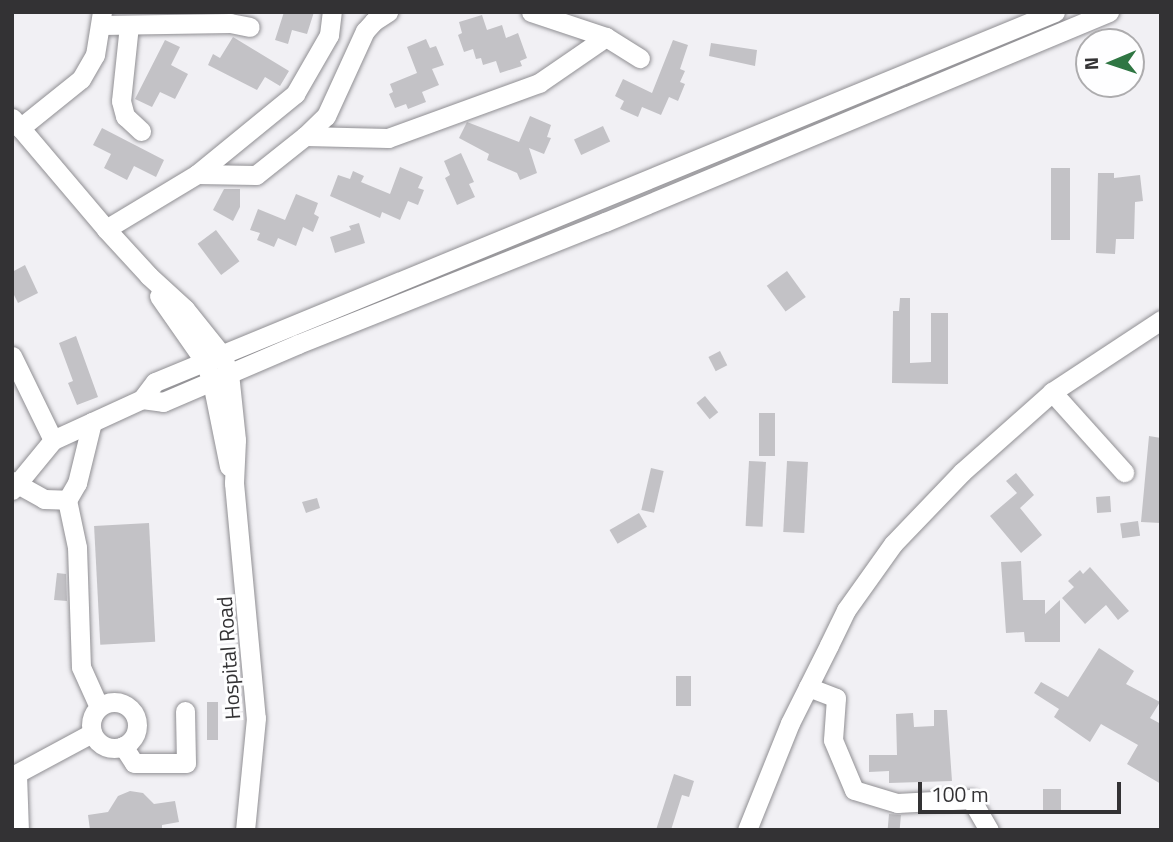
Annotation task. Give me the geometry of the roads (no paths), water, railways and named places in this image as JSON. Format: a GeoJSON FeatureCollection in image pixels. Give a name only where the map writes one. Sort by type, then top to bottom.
{"type":"FeatureCollection","features":[{"type":"Feature","properties":{"kind":"street"},"geometry":{"type":"LineString","coordinates":[[236,21],[129,25],[102,18],[95,55],[81,79],[16,123],[106,229],[197,174],[295,94],[311,72],[329,35],[332,12]]}},
{"type":"Feature","properties":{"kind":"street"},"geometry":{"type":"LineString","coordinates":[[197,174],[256,175],[304,136],[326,116],[365,31],[388,12]]}},
{"type":"Feature","properties":{"kind":"street"},"geometry":{"type":"LineString","coordinates":[[531,12],[606,37],[640,58]]}},
{"type":"Feature","properties":{"kind":"street"},"geometry":{"type":"LineString","coordinates":[[142,399],[163,402],[220,378],[294,335],[597,202],[1055,12]]}},
{"type":"Feature","properties":{"kind":"street"},"geometry":{"type":"LineString","coordinates":[[67,500],[44,499],[14,485],[53,440],[142,399],[155,382],[213,358],[294,335],[605,222],[1109,12]]}},
{"type":"Feature","properties":{"kind":"street"},"geometry":{"type":"LineString","coordinates":[[129,25],[121,101],[125,116],[141,131]]}},
{"type":"Feature","properties":{"kind":"street"},"geometry":{"type":"LineString","coordinates":[[304,136],[388,138],[539,83],[606,37]]}},
{"type":"Feature","properties":{"kind":"street"},"geometry":{"type":"LineString","coordinates":[[901,77],[909,96]]}},
{"type":"Feature","properties":{"kind":"street"},"geometry":{"type":"LineString","coordinates":[[597,202],[605,222]]}},
{"type":"Feature","properties":{"kind":"street","name":"Hospital Road"},"geometry":{"type":"LineString","coordinates":[[106,229],[149,276],[185,309],[213,358],[236,440],[234,483],[256,718],[245,830]]}},
{"type":"Feature","properties":{"kind":"street"},"geometry":{"type":"LineString","coordinates":[[747,830],[808,687],[846,610],[893,544],[962,472],[1052,392],[1161,320]]}},
{"type":"Feature","properties":{"kind":"street"},"geometry":{"type":"LineString","coordinates":[[12,356],[18,383],[53,440]]}},
{"type":"Feature","properties":{"kind":"street"},"geometry":{"type":"LineString","coordinates":[[1052,392],[1124,472]]}},
{"type":"Feature","properties":{"kind":"street"},"geometry":{"type":"LineString","coordinates":[[92,422],[76,482],[67,500],[78,547],[81,667],[99,707]]}},
{"type":"Feature","properties":{"kind":"street"},"geometry":{"type":"LineString","coordinates":[[808,687],[836,698],[833,740],[854,790],[897,803],[971,799],[989,830]]}},
{"type":"Feature","properties":{"kind":"street"},"geometry":{"type":"LineString","coordinates":[[112,701],[120,702],[136,716],[137,731],[122,746],[108,747],[92,733],[91,719],[99,707],[112,701]]}},
{"type":"Feature","properties":{"kind":"street"},"geometry":{"type":"LineString","coordinates":[[122,746],[134,763],[186,763],[185,711]]}},
{"type":"Feature","properties":{"kind":"street"},"geometry":{"type":"LineString","coordinates":[[19,830],[15,775],[92,733]]}}]}
